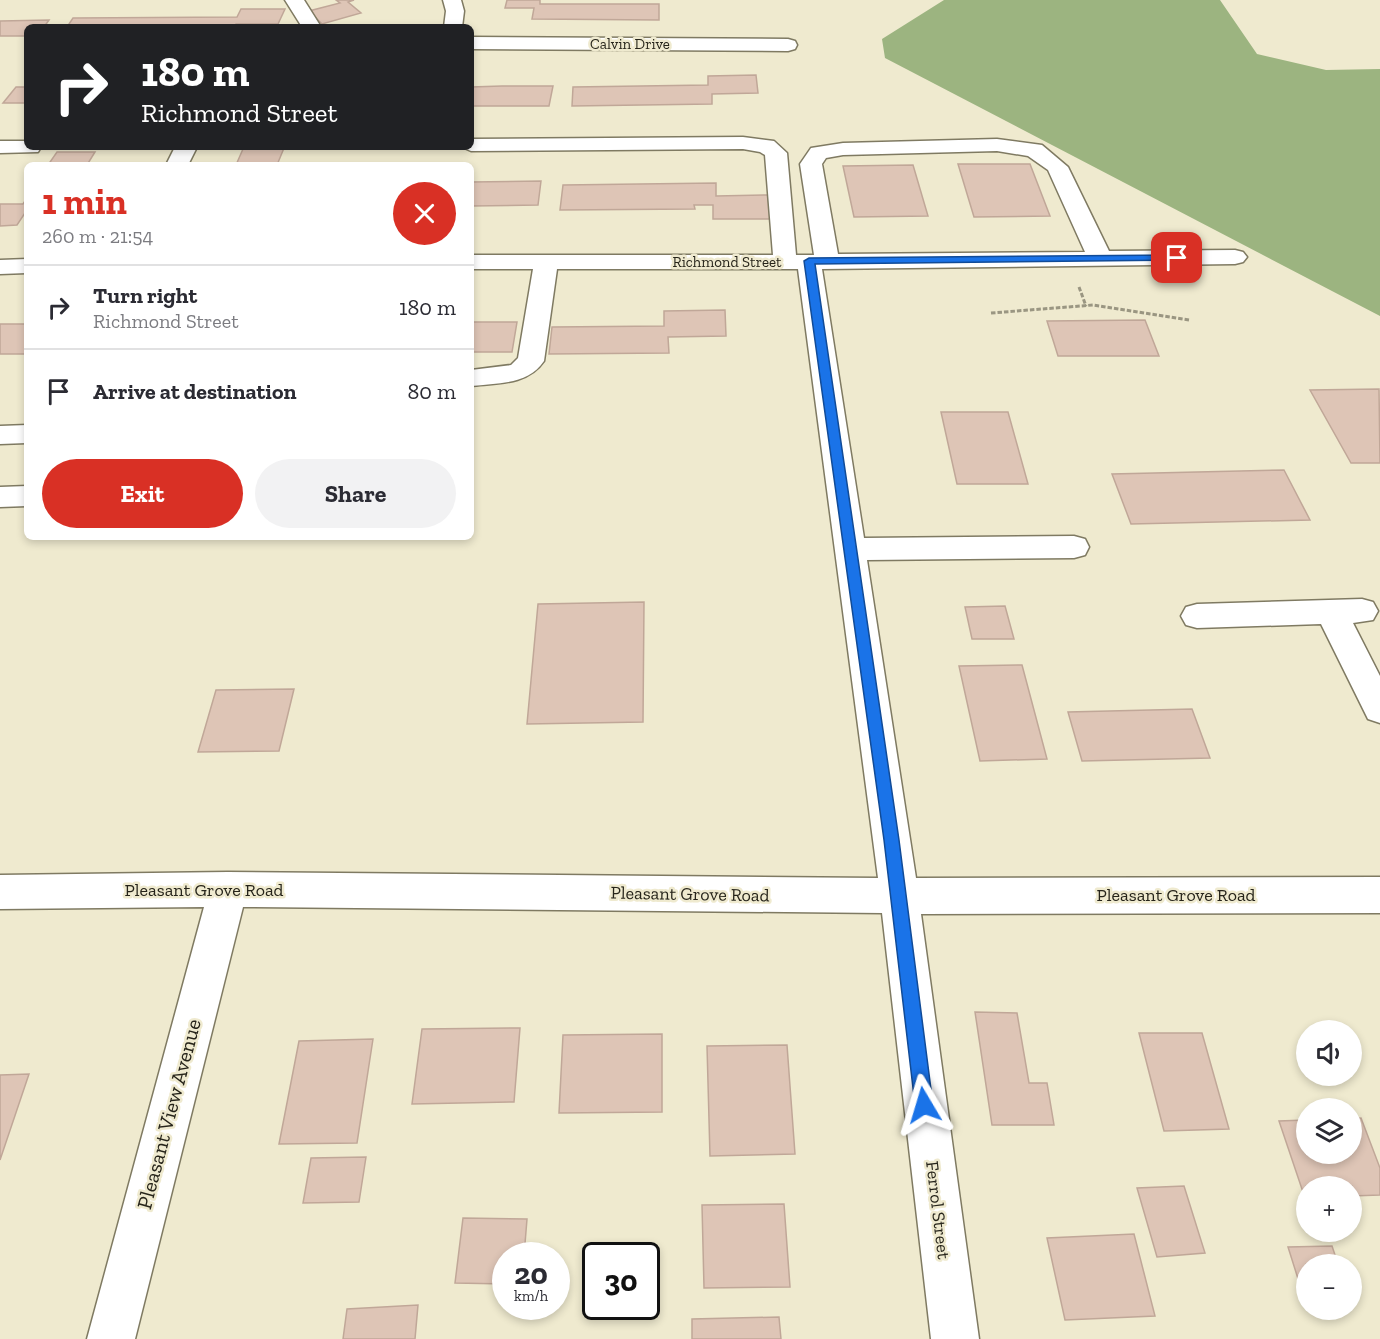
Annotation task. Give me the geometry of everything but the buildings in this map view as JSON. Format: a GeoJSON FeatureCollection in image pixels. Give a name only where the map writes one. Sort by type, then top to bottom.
{"type":"FeatureCollection","features":[{"type":"Feature","properties":{"kind":"street"},"geometry":{"type":"LineString","coordinates":[[294,0],[309,24]]}},
{"type":"Feature","properties":{"kind":"street"},"geometry":{"type":"LineString","coordinates":[[452,0],[455,11],[453,24]]}},
{"type":"Feature","properties":{"kind":"street","name":"Calvin Drive"},"geometry":{"type":"LineString","coordinates":[[474,43],[788,45]]}},
{"type":"Feature","properties":{"kind":"street"},"geometry":{"type":"LineString","coordinates":[[474,145],[743,143],[766,146],[776,153],[807,261]]}},
{"type":"Feature","properties":{"kind":"street"},"geometry":{"type":"LineString","coordinates":[[807,261],[812,165],[819,153],[843,149],[997,145],[1034,150],[1057,167],[1100,258]]}},
{"type":"Feature","properties":{"kind":"street"},"geometry":{"type":"LineString","coordinates":[[0,147],[24,147]]}},
{"type":"Feature","properties":{"kind":"street","name":"Richmond Street"},"geometry":{"type":"LineString","coordinates":[[474,261],[1235,257]]}},
{"type":"Feature","properties":{"kind":"street","name":"Ferrol Street"},"geometry":{"type":"LineString","coordinates":[[807,261],[898,896],[954,1339]]}},
{"type":"Feature","properties":{"kind":"street"},"geometry":{"type":"LineString","coordinates":[[474,378],[518,372],[531,362],[546,262]]}},
{"type":"Feature","properties":{"kind":"street"},"geometry":{"type":"LineString","coordinates":[[0,267],[24,266]]}},
{"type":"Feature","properties":{"kind":"street"},"geometry":{"type":"LineString","coordinates":[[0,435],[24,434]]}},
{"type":"Feature","properties":{"kind":"street"},"geometry":{"type":"LineString","coordinates":[[0,497],[24,496]]}},
{"type":"Feature","properties":{"kind":"street"},"geometry":{"type":"LineString","coordinates":[[850,549],[1074,547]]}},
{"type":"Feature","properties":{"kind":"street"},"geometry":{"type":"LineString","coordinates":[[1197,616],[1347,612],[1380,709]]}},
{"type":"Feature","properties":{"kind":"street","name":"Pleasant Grove Road"},"geometry":{"type":"LineString","coordinates":[[0,892],[228,889],[898,896],[1380,894]]}},
{"type":"Feature","properties":{"kind":"street","name":"Pleasant View Avenue"},"geometry":{"type":"LineString","coordinates":[[111,1339],[228,889]]}},
{"type":"Feature","properties":{"kind":"path"},"geometry":{"type":"LineString","coordinates":[[1077,280],[1086,306]]}},
{"type":"Feature","properties":{"kind":"path"},"geometry":{"type":"LineString","coordinates":[[991,313],[1086,306],[1189,320]]}},
{"type":"Feature","properties":{"kind":"green space"},"geometry":{"type":"Polygon","coordinates":[[[944,0],[1220,0],[1257,54],[1326,70],[1380,69],[1380,316],[885,58],[882,39],[944,0]]]}},
{"type":"Feature","properties":{"kind":"route"},"geometry":{"type":"LineString","coordinates":[[924,1105],[891,840],[809,261],[1177,258]]}}]}
